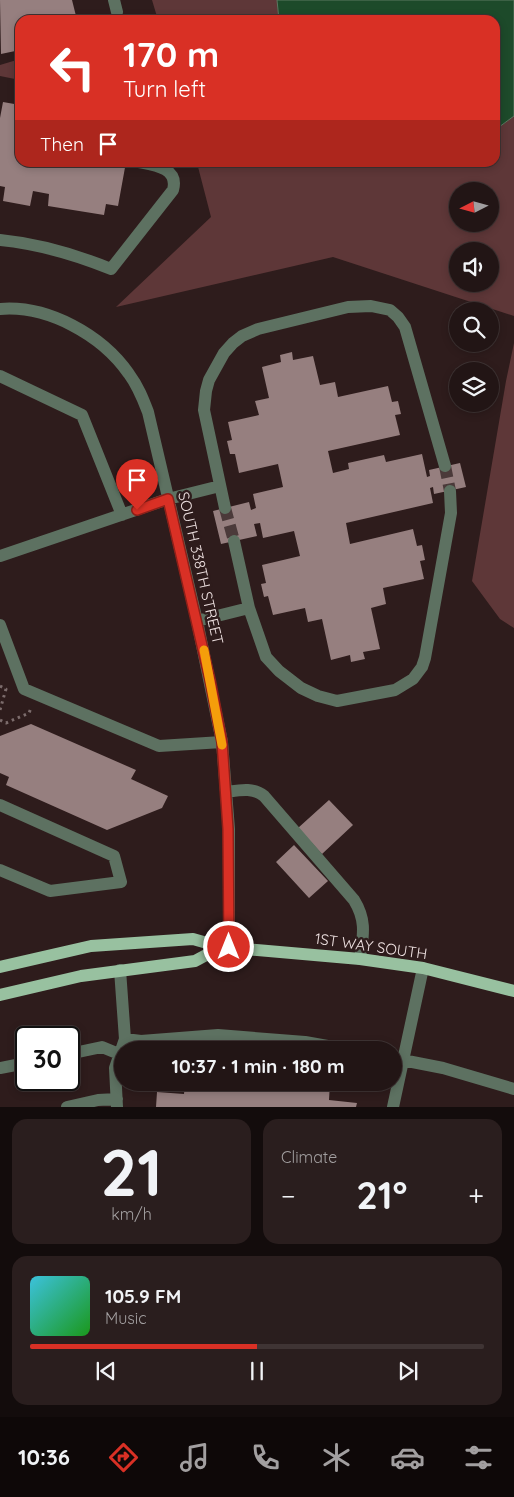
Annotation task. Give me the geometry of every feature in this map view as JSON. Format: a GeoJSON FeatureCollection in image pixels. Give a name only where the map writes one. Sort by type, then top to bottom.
{"type":"FeatureCollection","features":[{"type":"Feature","properties":{"kind":"main road","name":"1ST WAY SOUTH"},"geometry":{"type":"LineString","coordinates":[[0,967],[91,946],[123,942],[193,939],[225,947],[360,959],[423,968],[514,991]]}},
{"type":"Feature","properties":{"kind":"main road"},"geometry":{"type":"LineString","coordinates":[[0,995],[81,976],[195,961],[225,947]]}},
{"type":"Feature","properties":{"kind":"street"},"geometry":{"type":"LineString","coordinates":[[0,240],[24,242],[54,249],[76,255],[111,269],[173,190],[174,185],[171,174],[161,167]]}},
{"type":"Feature","properties":{"kind":"street"},"geometry":{"type":"LineString","coordinates":[[226,508],[204,410],[209,380],[224,354],[242,336],[258,329],[348,307],[371,306],[390,310],[405,327],[445,466]]}},
{"type":"Feature","properties":{"kind":"street","name":"SOUTH 338TH STREET"},"geometry":{"type":"LineString","coordinates":[[0,309],[30,311],[65,322],[105,348],[130,374],[148,412],[198,621],[222,742],[229,870],[225,947]]}},
{"type":"Feature","properties":{"kind":"street"},"geometry":{"type":"LineString","coordinates":[[0,376],[82,415],[122,515]]}},
{"type":"Feature","properties":{"kind":"street"},"geometry":{"type":"LineString","coordinates":[[0,556],[168,499],[220,486]]}},
{"type":"Feature","properties":{"kind":"street"},"geometry":{"type":"LineString","coordinates":[[234,541],[249,608],[266,657],[279,671],[301,688],[318,696],[337,701],[395,690],[413,679],[425,658],[451,513],[450,491]]}},
{"type":"Feature","properties":{"kind":"street"},"geometry":{"type":"LineString","coordinates":[[198,621],[249,608]]}},
{"type":"Feature","properties":{"kind":"street"},"geometry":{"type":"LineString","coordinates":[[0,625],[24,689],[159,746],[222,742]]}},
{"type":"Feature","properties":{"kind":"street"},"geometry":{"type":"LineString","coordinates":[[226,792],[251,790],[260,792],[354,900],[362,916],[364,927],[360,959]]}},
{"type":"Feature","properties":{"kind":"street"},"geometry":{"type":"LineString","coordinates":[[0,805],[114,856],[121,882],[50,891],[0,870]]}},
{"type":"Feature","properties":{"kind":"street"},"geometry":{"type":"LineString","coordinates":[[402,1044],[423,968]]}},
{"type":"Feature","properties":{"kind":"street"},"geometry":{"type":"LineString","coordinates":[[120,970],[125,1039],[141,1041],[218,1035],[293,1041]]}},
{"type":"Feature","properties":{"kind":"street"},"geometry":{"type":"LineString","coordinates":[[80,1052],[102,1047],[114,1052]]}},
{"type":"Feature","properties":{"kind":"street"},"geometry":{"type":"LineString","coordinates":[[402,1060],[451,1070],[514,1089]]}},
{"type":"Feature","properties":{"kind":"street"},"geometry":{"type":"LineString","coordinates":[[0,1068],[15,1065]]}},
{"type":"Feature","properties":{"kind":"street"},"geometry":{"type":"LineString","coordinates":[[393,1107],[395,1091]]}},
{"type":"Feature","properties":{"kind":"street"},"geometry":{"type":"LineString","coordinates":[[67,1107],[98,1100],[117,1103]]}},
{"type":"Feature","properties":{"kind":"path"},"geometry":{"type":"LineString","coordinates":[[0,686],[6,689],[0,710]]}},
{"type":"Feature","properties":{"kind":"path"},"geometry":{"type":"LineString","coordinates":[[0,720],[6,723],[29,712],[37,695]]}},
{"type":"Feature","properties":{"kind":"shaded area"},"geometry":{"type":"Polygon","coordinates":[[[152,0],[277,0],[278,15],[156,15],[152,0]]]}},
{"type":"Feature","properties":{"kind":"shaded area"},"geometry":{"type":"Polygon","coordinates":[[[277,0],[514,0],[514,116],[500,126],[500,15],[278,15],[277,0]]]}},
{"type":"Feature","properties":{"kind":"shaded area"},"geometry":{"type":"Polygon","coordinates":[[[15,60],[15,79],[0,76],[0,65],[15,60]]]}},
{"type":"Feature","properties":{"kind":"shaded area"},"geometry":{"type":"Polygon","coordinates":[[[514,116],[514,316],[499,311],[499,302],[471,302],[333,257],[116,307],[211,217],[198,167],[500,167],[500,126],[514,116]]]}},
{"type":"Feature","properties":{"kind":"shaded area"},"geometry":{"type":"Polygon","coordinates":[[[514,343],[514,628],[500,619],[472,581],[514,343]]]}},
{"type":"Feature","properties":{"kind":"building"},"geometry":{"type":"Polygon","coordinates":[[[0,0],[72,0],[76,15],[15,15],[15,51],[1,54],[0,0]]]}},
{"type":"Feature","properties":{"kind":"building"},"geometry":{"type":"Polygon","coordinates":[[[3,102],[15,104],[15,167],[125,167],[118,206],[106,204],[104,215],[48,206],[49,194],[33,191],[30,206],[3,201],[5,187],[0,186],[0,118],[3,102]]]}},
{"type":"Feature","properties":{"kind":"building"},"geometry":{"type":"Polygon","coordinates":[[[292,352],[293,360],[313,356],[320,385],[335,382],[338,397],[388,386],[392,402],[398,401],[401,414],[395,415],[400,435],[328,451],[333,473],[349,469],[348,463],[384,455],[386,462],[422,454],[427,477],[430,476],[429,470],[460,463],[466,487],[434,494],[433,487],[430,488],[433,503],[346,523],[350,544],[413,529],[417,546],[422,545],[425,560],[420,561],[424,579],[383,588],[386,604],[371,608],[380,649],[363,652],[365,659],[351,662],[350,655],[331,660],[322,619],[308,622],[305,608],[273,615],[268,596],[264,597],[261,584],[266,583],[262,565],[300,556],[294,531],[263,538],[260,523],[254,524],[257,536],[221,544],[213,511],[249,502],[251,510],[256,508],[253,494],[283,487],[278,464],[239,473],[235,454],[230,454],[227,441],[232,440],[228,422],[259,415],[255,401],[269,398],[262,367],[281,362],[280,355],[292,352]]]}},
{"type":"Feature","properties":{"kind":"building"},"geometry":{"type":"Polygon","coordinates":[[[31,724],[136,770],[131,779],[168,796],[162,808],[107,830],[6,785],[9,777],[0,773],[0,736],[31,724]]]}},
{"type":"Feature","properties":{"kind":"building"},"geometry":{"type":"Polygon","coordinates":[[[329,800],[353,825],[322,854],[298,828],[329,800]]]}},
{"type":"Feature","properties":{"kind":"building"},"geometry":{"type":"Polygon","coordinates":[[[294,845],[328,881],[309,898],[276,862],[294,845]]]}},
{"type":"Feature","properties":{"kind":"building"},"geometry":{"type":"Polygon","coordinates":[[[184,1091],[330,1091],[329,1100],[357,1103],[356,1107],[156,1107],[157,1092],[184,1094],[184,1091]]]}},
{"type":"Feature","properties":{"kind":"tunnel"},"geometry":{"type":"LineString","coordinates":[[445,466],[450,491]]}},
{"type":"Feature","properties":{"kind":"tunnel"},"geometry":{"type":"LineString","coordinates":[[225,508],[234,541]]}},
{"type":"Feature","properties":{"kind":"slow traffic"},"geometry":{"type":"LineString","coordinates":[[204,650],[222,745]]}},
{"type":"Feature","properties":{"kind":"route"},"geometry":{"type":"LineString","coordinates":[[137,510],[168,499],[210,680],[222,742],[226,792],[229,947]]}}]}
